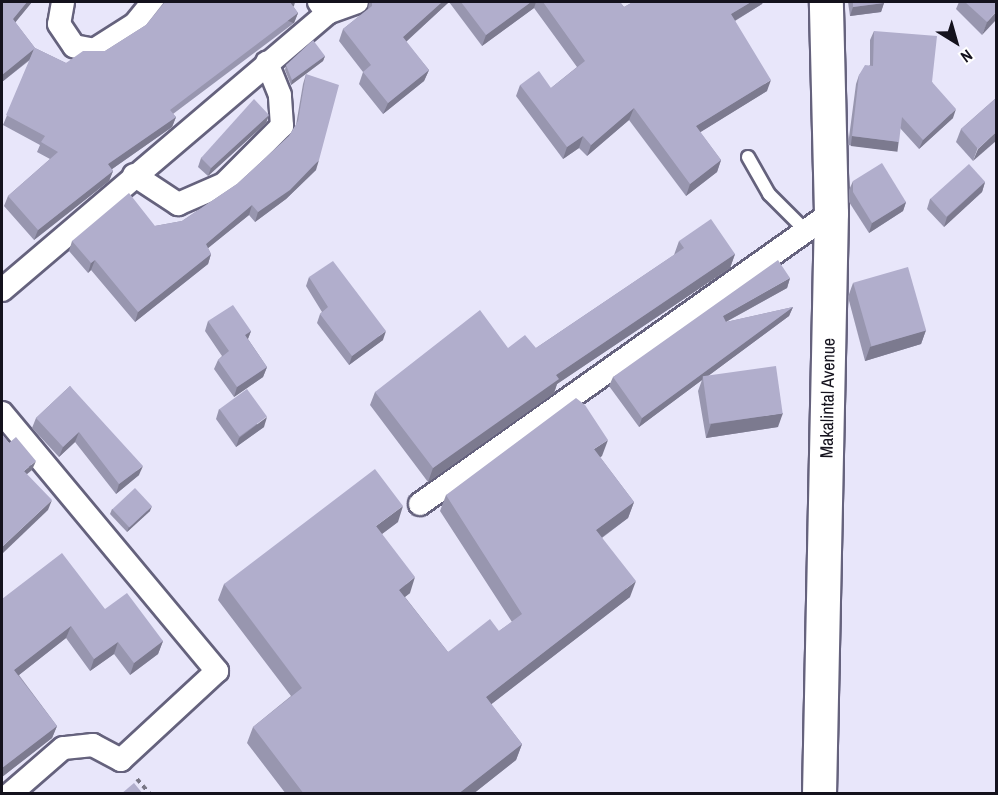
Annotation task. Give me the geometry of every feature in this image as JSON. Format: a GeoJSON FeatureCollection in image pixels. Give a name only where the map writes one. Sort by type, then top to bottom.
{"type":"FeatureCollection","features":[{"type":"Feature","properties":{"kind":"main road","name":"Makalintal Avenue"},"geometry":{"type":"LineString","coordinates":[[819,794],[818,222],[826,2]]}},
{"type":"Feature","properties":{"kind":"street"},"geometry":{"type":"LineString","coordinates":[[63,2],[59,24],[74,46],[94,50],[135,24],[153,2]]}},
{"type":"Feature","properties":{"kind":"street"},"geometry":{"type":"LineString","coordinates":[[2,290],[267,62],[323,7],[357,2]]}},
{"type":"Feature","properties":{"kind":"street"},"geometry":{"type":"LineString","coordinates":[[134,176],[178,204],[224,184],[282,126],[280,95],[267,62]]}},
{"type":"Feature","properties":{"kind":"street"},"geometry":{"type":"LineString","coordinates":[[420,504],[818,222]]}},
{"type":"Feature","properties":{"kind":"street"},"geometry":{"type":"LineString","coordinates":[[2,412],[217,671],[121,760],[93,745],[63,748],[10,794]]}},
{"type":"Feature","properties":{"kind":"lane"},"geometry":{"type":"LineString","coordinates":[[748,157],[769,194],[818,222]]}},
{"type":"Feature","properties":{"kind":"building"},"geometry":{"type":"Polygon","coordinates":[[[2,2],[27,2],[13,19],[35,48],[66,63],[83,51],[105,51],[146,25],[165,2],[290,2],[298,13],[170,110],[176,117],[108,164],[113,171],[38,230],[8,196],[58,152],[41,142],[45,136],[6,115],[34,49],[2,75],[2,2]]]}},
{"type":"Feature","properties":{"kind":"building"},"geometry":{"type":"Polygon","coordinates":[[[372,2],[442,2],[403,37],[429,70],[388,103],[363,72],[371,65],[343,29],[372,6],[372,2]]]}},
{"type":"Feature","properties":{"kind":"building"},"geometry":{"type":"Polygon","coordinates":[[[461,2],[531,2],[486,35],[461,2]]]}},
{"type":"Feature","properties":{"kind":"building"},"geometry":{"type":"Polygon","coordinates":[[[543,2],[620,2],[624,7],[633,2],[751,2],[731,14],[771,80],[696,126],[721,160],[690,184],[634,108],[591,145],[583,136],[567,147],[520,85],[539,71],[551,88],[585,61],[543,2]]]}},
{"type":"Feature","properties":{"kind":"building"},"geometry":{"type":"Polygon","coordinates":[[[853,2],[884,2],[884,3],[853,7],[853,2]]]}},
{"type":"Feature","properties":{"kind":"building"},"geometry":{"type":"Polygon","coordinates":[[[965,2],[996,2],[996,12],[987,22],[965,2]]]}},
{"type":"Feature","properties":{"kind":"building"},"geometry":{"type":"Polygon","coordinates":[[[874,31],[937,36],[932,82],[956,109],[923,140],[902,117],[899,142],[852,136],[859,75],[865,65],[873,66],[874,31]]]}},
{"type":"Feature","properties":{"kind":"building"},"geometry":{"type":"Polygon","coordinates":[[[313,40],[325,56],[292,80],[286,65],[313,40]]]}},
{"type":"Feature","properties":{"kind":"building"},"geometry":{"type":"Polygon","coordinates":[[[306,74],[339,85],[319,160],[290,190],[258,212],[252,205],[206,244],[211,254],[138,312],[95,260],[91,263],[72,241],[129,193],[155,226],[182,221],[237,184],[289,136],[298,121],[306,74]]]}},
{"type":"Feature","properties":{"kind":"building"},"geometry":{"type":"Polygon","coordinates":[[[996,98],[996,132],[978,149],[961,129],[996,98]]]}},
{"type":"Feature","properties":{"kind":"building"},"geometry":{"type":"Polygon","coordinates":[[[254,99],[269,115],[211,168],[201,158],[254,99]]]}},
{"type":"Feature","properties":{"kind":"building"},"geometry":{"type":"Polygon","coordinates":[[[882,163],[906,202],[872,223],[853,192],[853,181],[882,163]]]}},
{"type":"Feature","properties":{"kind":"building"},"geometry":{"type":"Polygon","coordinates":[[[969,164],[985,182],[946,217],[930,199],[969,164]]]}},
{"type":"Feature","properties":{"kind":"building"},"geometry":{"type":"Polygon","coordinates":[[[711,219],[735,254],[556,375],[559,379],[433,468],[375,392],[480,310],[508,348],[525,335],[536,348],[684,248],[679,241],[711,219]]]}},
{"type":"Feature","properties":{"kind":"building"},"geometry":{"type":"Polygon","coordinates":[[[778,260],[790,278],[723,316],[726,322],[793,307],[642,418],[613,377],[778,260]]]}},
{"type":"Feature","properties":{"kind":"building"},"geometry":{"type":"Polygon","coordinates":[[[333,261],[386,331],[352,356],[320,314],[328,307],[309,277],[333,261]]]}},
{"type":"Feature","properties":{"kind":"building"},"geometry":{"type":"Polygon","coordinates":[[[908,267],[926,330],[871,346],[853,283],[908,267]]]}},
{"type":"Feature","properties":{"kind":"building"},"geometry":{"type":"Polygon","coordinates":[[[233,305],[251,331],[245,335],[267,367],[237,387],[218,360],[229,351],[208,321],[233,305]]]}},
{"type":"Feature","properties":{"kind":"building"},"geometry":{"type":"Polygon","coordinates":[[[776,366],[783,414],[709,424],[703,376],[776,366]]]}},
{"type":"Feature","properties":{"kind":"building"},"geometry":{"type":"Polygon","coordinates":[[[70,386],[143,466],[119,484],[79,432],[63,447],[36,418],[70,386]]]}},
{"type":"Feature","properties":{"kind":"building"},"geometry":{"type":"Polygon","coordinates":[[[247,389],[267,417],[239,436],[219,409],[247,389]]]}},
{"type":"Feature","properties":{"kind":"building"},"geometry":{"type":"Polygon","coordinates":[[[576,398],[585,405],[608,440],[594,449],[634,502],[596,530],[636,581],[486,697],[522,744],[458,794],[304,794],[253,727],[302,688],[224,584],[375,469],[403,506],[376,526],[415,577],[399,590],[448,652],[490,619],[499,631],[522,614],[446,495],[576,398]]]}},
{"type":"Feature","properties":{"kind":"building"},"geometry":{"type":"Polygon","coordinates":[[[2,434],[9,443],[16,437],[36,461],[24,471],[52,500],[2,547],[2,434]]]}},
{"type":"Feature","properties":{"kind":"building"},"geometry":{"type":"Polygon","coordinates":[[[135,488],[152,506],[129,527],[112,509],[135,488]]]}},
{"type":"Feature","properties":{"kind":"building"},"geometry":{"type":"Polygon","coordinates":[[[62,553],[105,609],[127,593],[163,641],[134,663],[118,642],[94,659],[71,626],[14,670],[57,726],[2,768],[2,599],[62,553]]]}},
{"type":"Feature","properties":{"kind":"building"},"geometry":{"type":"Polygon","coordinates":[[[134,783],[143,794],[121,794],[134,783]]]}}]}
